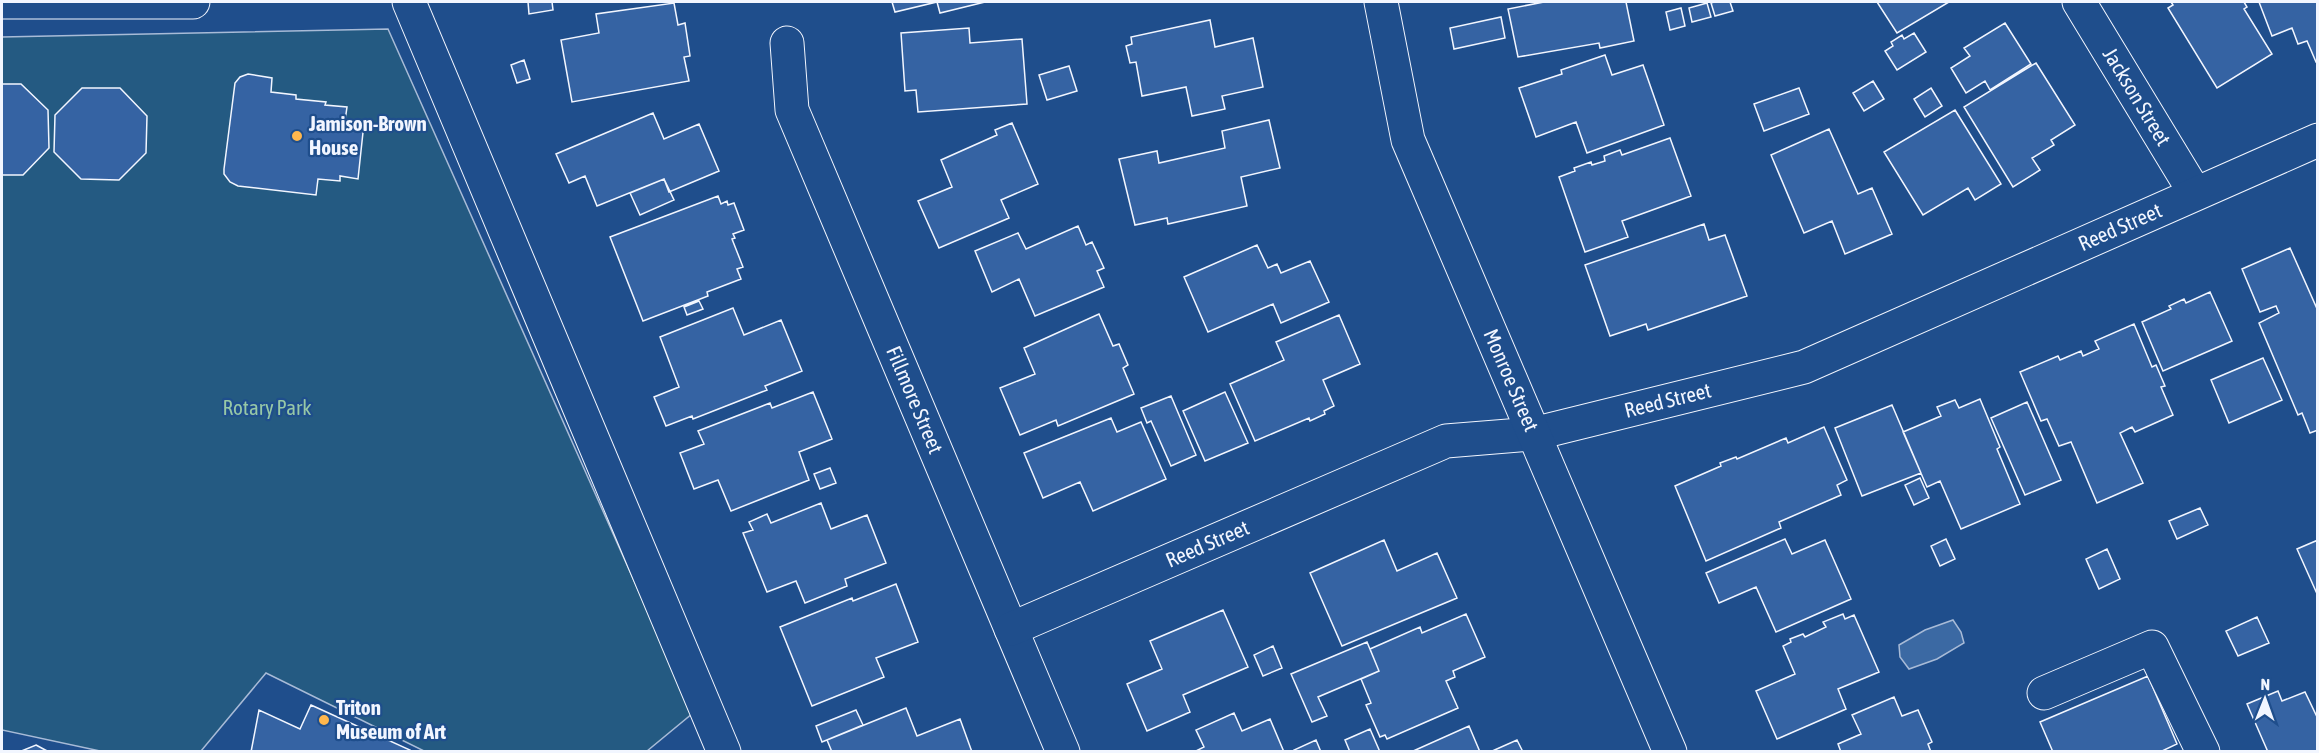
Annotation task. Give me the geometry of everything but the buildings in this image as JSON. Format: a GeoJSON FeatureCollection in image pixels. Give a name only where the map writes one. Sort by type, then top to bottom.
{"type":"FeatureCollection","features":[{"type":"Feature","properties":{"kind":"street"},"geometry":{"type":"LineString","coordinates":[[2,2],[193,2]]}},
{"type":"Feature","properties":{"kind":"street"},"geometry":{"type":"LineString","coordinates":[[409,2],[724,752]]}},
{"type":"Feature","properties":{"kind":"street","name":"Monroe Street"},"geometry":{"type":"LineString","coordinates":[[1381,2],[1407,140],[1670,752]]}},
{"type":"Feature","properties":{"kind":"street","name":"Jackson Street"},"geometry":{"type":"LineString","coordinates":[[2079,2],[2195,193]]}},
{"type":"Feature","properties":{"kind":"street","name":"Fillmore Street"},"geometry":{"type":"LineString","coordinates":[[787,43],[792,110],[1063,752]]}},
{"type":"Feature","properties":{"kind":"street","name":"Reed Street"},"geometry":{"type":"LineString","coordinates":[[1011,629],[1446,441],[1533,434],[1804,368],[2318,140]]}},
{"type":"Feature","properties":{"kind":"street"},"geometry":{"type":"LineString","coordinates":[[2044,693],[2152,647],[2203,752]]}},
{"type":"Feature","properties":{"kind":"green space","name":"Rotary Park"},"geometry":{"type":"Polygon","coordinates":[[[388,29],[693,713],[647,751],[424,751],[266,673],[201,751],[100,751],[2,730],[2,37],[388,29]]]}},
{"type":"Feature","properties":{"kind":"shaded area"},"geometry":{"type":"Polygon","coordinates":[[[1953,620],[1961,632],[1964,643],[1937,659],[1909,669],[1900,657],[1899,645],[1925,630],[1953,620]]]}},
{"type":"Feature","properties":{"kind":"place","name":"Jamison-Brown House"},"geometry":{"type":"Point","coordinates":[297,136]}},
{"type":"Feature","properties":{"kind":"place","name":"Triton Museum of Art"},"geometry":{"type":"Point","coordinates":[324,720]}}]}
